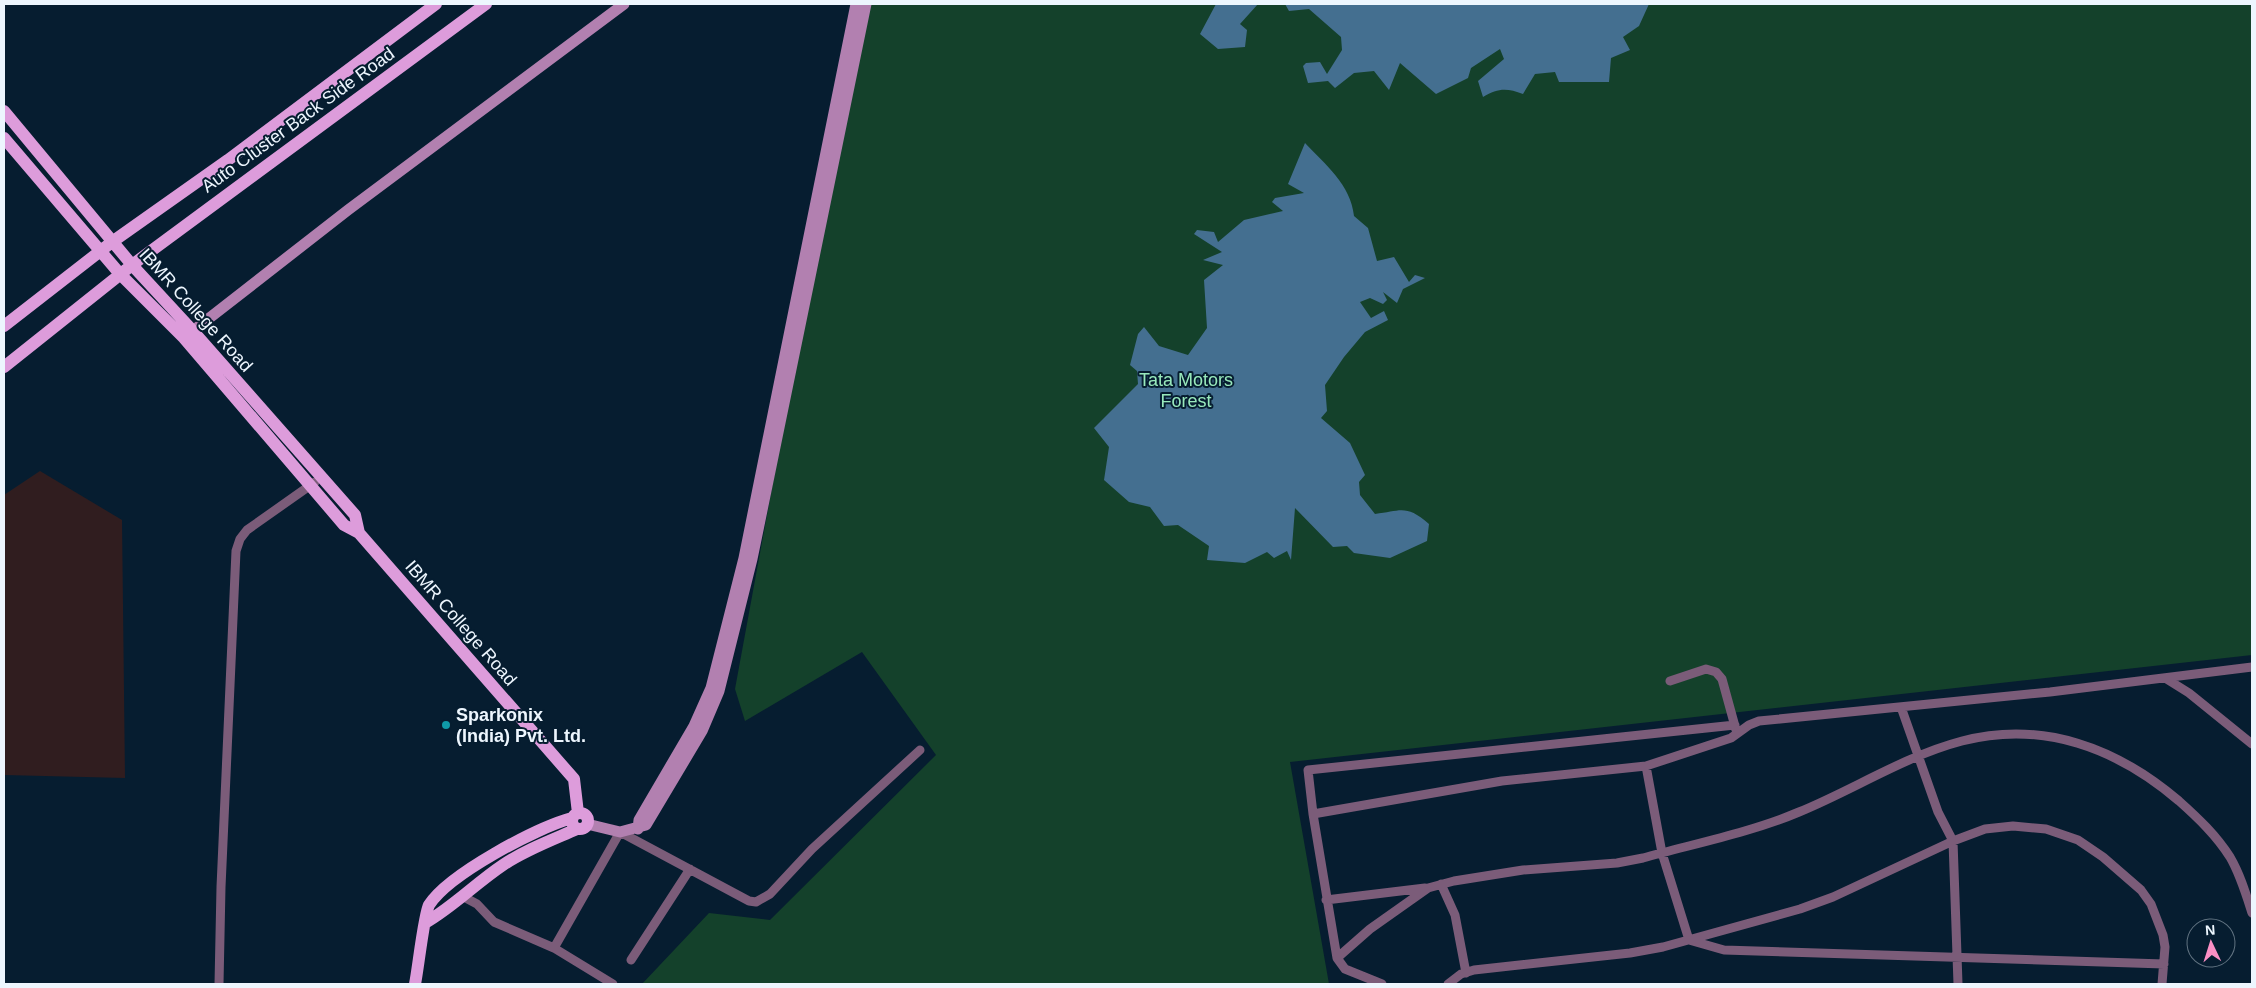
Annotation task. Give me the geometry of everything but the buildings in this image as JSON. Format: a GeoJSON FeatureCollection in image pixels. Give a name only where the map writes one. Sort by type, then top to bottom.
{"type":"FeatureCollection","features":[{"type":"Feature","properties":{"kind":"main road","name":"Auto Cluster Back Side Road"},"geometry":{"type":"LineString","coordinates":[[4,326],[112,242],[228,160],[436,4]]}},
{"type":"Feature","properties":{"kind":"main road","name":"Auto Cluster Back Side Road"},"geometry":{"type":"LineString","coordinates":[[4,367],[120,274],[486,4]]}},
{"type":"Feature","properties":{"kind":"main road"},"geometry":{"type":"LineString","coordinates":[[188,334],[394,175],[624,4]]}},
{"type":"Feature","properties":{"kind":"main road"},"geometry":{"type":"LineString","coordinates":[[416,984],[428,906],[465,872],[508,846],[548,827],[579,821],[620,832],[638,829],[646,825],[696,740],[720,691],[815,229],[856,4]]}},
{"type":"Feature","properties":{"kind":"main road"},"geometry":{"type":"LineString","coordinates":[[815,229],[866,4]]}},
{"type":"Feature","properties":{"kind":"main road","name":"IBMR College Road"},"geometry":{"type":"LineString","coordinates":[[4,111],[132,265],[310,486],[344,525],[358,533],[574,779],[579,821]]}},
{"type":"Feature","properties":{"kind":"main road","name":"IBMR College Road"},"geometry":{"type":"LineString","coordinates":[[4,138],[120,274],[188,334],[355,515],[358,533]]}},
{"type":"Feature","properties":{"kind":"main road"},"geometry":{"type":"LineString","coordinates":[[425,923],[442,914],[462,896],[512,859],[579,821]]}},
{"type":"Feature","properties":{"kind":"street"},"geometry":{"type":"LineString","coordinates":[[219,984],[221,887],[236,551],[240,539],[246,530],[321,478]]}},
{"type":"Feature","properties":{"kind":"street"},"geometry":{"type":"LineString","coordinates":[[1382,984],[1344,969],[1337,958],[1326,900],[1308,770],[1736,729],[1759,721],[1901,707],[2252,667]]}},
{"type":"Feature","properties":{"kind":"street"},"geometry":{"type":"LineString","coordinates":[[1313,814],[1502,781],[1646,766],[1731,738],[1736,729],[1722,679],[1716,672],[1706,669],[1670,682]]}},
{"type":"Feature","properties":{"kind":"street"},"geometry":{"type":"LineString","coordinates":[[2165,678],[2189,693],[2252,744]]}},
{"type":"Feature","properties":{"kind":"street"},"geometry":{"type":"LineString","coordinates":[[1901,707],[1917,758],[1938,812],[1953,841],[1958,984]]}},
{"type":"Feature","properties":{"kind":"street"},"geometry":{"type":"LineString","coordinates":[[1326,900],[1428,888],[1441,884],[1523,870],[1617,863],[1662,853],[1798,813],[1917,758],[1962,741],[2012,734],[2037,735],[2067,740],[2119,758],[2155,782],[2210,830],[2230,858],[2252,913]]}},
{"type":"Feature","properties":{"kind":"street"},"geometry":{"type":"LineString","coordinates":[[554,948],[620,832],[749,901],[756,902],[762,900],[812,849],[920,750]]}},
{"type":"Feature","properties":{"kind":"street"},"geometry":{"type":"LineString","coordinates":[[1646,766],[1662,853],[1688,940]]}},
{"type":"Feature","properties":{"kind":"street"},"geometry":{"type":"LineString","coordinates":[[1448,984],[1474,970],[1630,953],[1688,940],[1833,897],[1953,841],[1985,829],[2013,826],[2046,829],[2078,840],[2092,848],[2128,878],[2151,904],[2163,935],[2164,964],[2162,984]]}},
{"type":"Feature","properties":{"kind":"street"},"geometry":{"type":"LineString","coordinates":[[631,960],[690,870]]}},
{"type":"Feature","properties":{"kind":"street"},"geometry":{"type":"LineString","coordinates":[[1441,884],[1455,915],[1466,973]]}},
{"type":"Feature","properties":{"kind":"street"},"geometry":{"type":"LineString","coordinates":[[1337,958],[1370,929],[1428,888]]}},
{"type":"Feature","properties":{"kind":"street"},"geometry":{"type":"LineString","coordinates":[[462,896],[477,904],[494,922],[554,948],[613,984]]}},
{"type":"Feature","properties":{"kind":"street"},"geometry":{"type":"LineString","coordinates":[[1688,940],[1724,950],[2164,964]]}},
{"type":"Feature","properties":{"kind":"shaded area"},"geometry":{"type":"Polygon","coordinates":[[[40,471],[122,520],[125,778],[4,775],[4,495],[40,471]]]}},
{"type":"Feature","properties":{"kind":"green space","name":"Tata Motors Forest"},"geometry":{"type":"Polygon","coordinates":[[[861,4],[2252,4],[2252,655],[1290,762],[1329,984],[642,984],[709,913],[770,920],[936,755],[862,652],[745,721],[735,689],[861,4]]]}},
{"type":"Feature","properties":{"kind":"water"},"geometry":{"type":"Polygon","coordinates":[[[1216,4],[1258,4],[1240,24],[1247,30],[1245,47],[1218,49],[1200,34],[1216,4]]]}},
{"type":"Feature","properties":{"kind":"water"},"geometry":{"type":"Polygon","coordinates":[[[1285,4],[1649,4],[1639,26],[1623,37],[1630,50],[1611,58],[1609,82],[1559,82],[1555,72],[1535,74],[1523,94],[1503,90],[1483,97],[1478,81],[1504,59],[1500,49],[1471,68],[1468,78],[1436,94],[1400,63],[1389,90],[1374,71],[1354,73],[1335,88],[1328,81],[1308,83],[1303,66],[1306,63],[1320,62],[1327,74],[1342,50],[1341,37],[1309,9],[1289,11],[1285,4]]]}},
{"type":"Feature","properties":{"kind":"water"},"geometry":{"type":"Polygon","coordinates":[[[1305,143],[1329,167],[1348,194],[1354,216],[1368,228],[1377,261],[1394,257],[1409,282],[1415,275],[1425,278],[1403,289],[1397,303],[1383,292],[1387,300],[1383,304],[1370,298],[1360,302],[1371,318],[1384,311],[1388,320],[1365,332],[1344,357],[1325,385],[1327,411],[1321,418],[1350,443],[1365,475],[1359,482],[1360,495],[1375,514],[1403,510],[1415,514],[1429,524],[1427,541],[1390,558],[1354,553],[1347,546],[1333,547],[1295,508],[1291,560],[1287,551],[1274,558],[1267,552],[1245,563],[1207,560],[1209,546],[1178,525],[1164,526],[1150,507],[1129,502],[1104,480],[1109,447],[1094,428],[1138,384],[1137,371],[1130,365],[1138,334],[1144,327],[1159,346],[1188,355],[1207,328],[1204,280],[1223,265],[1203,260],[1222,252],[1194,234],[1197,230],[1214,232],[1218,242],[1244,220],[1283,211],[1272,202],[1275,198],[1304,193],[1288,184],[1305,143]]]}},
{"type":"Feature","properties":{"kind":"place","name":"Sparkonix (India) Pvt. Ltd."},"geometry":{"type":"Point","coordinates":[446,725]}}]}
